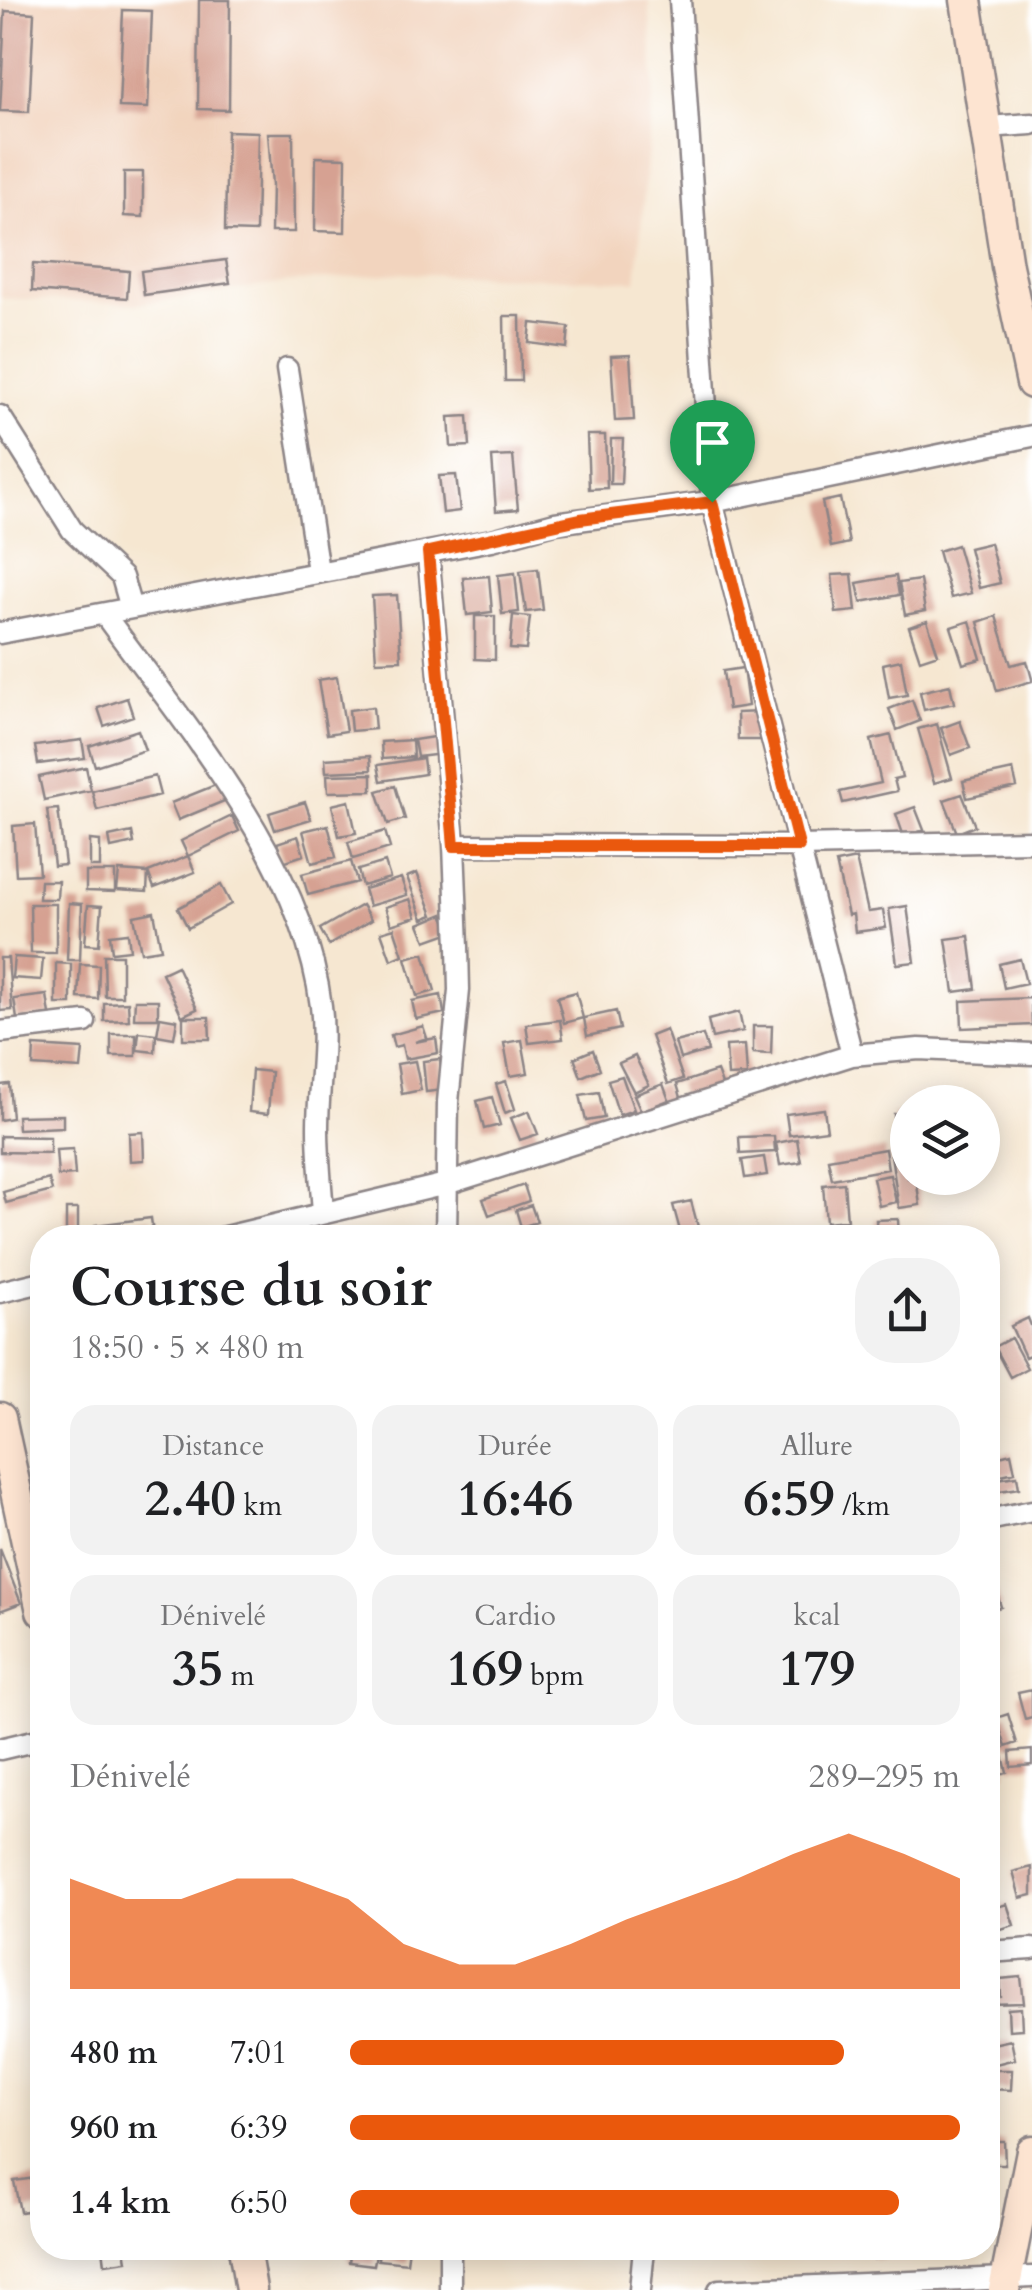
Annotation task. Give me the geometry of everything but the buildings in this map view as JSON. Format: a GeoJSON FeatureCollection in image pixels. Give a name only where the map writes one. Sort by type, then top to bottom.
{"type":"FeatureCollection","features":[{"type":"Feature","properties":{"kind":"street"},"geometry":{"type":"LineString","coordinates":[[680,0],[712,502],[852,1055]]}},
{"type":"Feature","properties":{"kind":"street"},"geometry":{"type":"LineString","coordinates":[[966,0],[1007,266],[1032,383]]}},
{"type":"Feature","properties":{"kind":"street"},"geometry":{"type":"LineString","coordinates":[[986,128],[1032,124]]}},
{"type":"Feature","properties":{"kind":"street"},"geometry":{"type":"LineString","coordinates":[[286,369],[318,571]]}},
{"type":"Feature","properties":{"kind":"street"},"geometry":{"type":"LineString","coordinates":[[0,416],[72,530],[122,577],[132,608]]}},
{"type":"Feature","properties":{"kind":"street"},"geometry":{"type":"LineString","coordinates":[[0,632],[428,552],[594,516],[712,502],[1032,436]]}},
{"type":"Feature","properties":{"kind":"street"},"geometry":{"type":"LineString","coordinates":[[428,552],[454,846],[459,990],[448,1102],[446,1225]]}},
{"type":"Feature","properties":{"kind":"street"},"geometry":{"type":"LineString","coordinates":[[104,614],[236,800],[282,882],[305,937],[321,1010],[318,1125],[323,1212]]}},
{"type":"Feature","properties":{"kind":"street"},"geometry":{"type":"LineString","coordinates":[[454,846],[1032,841]]}},
{"type":"Feature","properties":{"kind":"street"},"geometry":{"type":"LineString","coordinates":[[0,1032],[85,1022]]}},
{"type":"Feature","properties":{"kind":"street"},"geometry":{"type":"LineString","coordinates":[[272,1225],[446,1184],[852,1055],[919,1049],[1032,1054]]}},
{"type":"Feature","properties":{"kind":"street"},"geometry":{"type":"LineString","coordinates":[[0,1292],[30,1285]]}},
{"type":"Feature","properties":{"kind":"street"},"geometry":{"type":"LineString","coordinates":[[0,1418],[30,1555]]}},
{"type":"Feature","properties":{"kind":"street"},"geometry":{"type":"LineString","coordinates":[[1000,1518],[1032,1512]]}},
{"type":"Feature","properties":{"kind":"street"},"geometry":{"type":"LineString","coordinates":[[0,1748],[30,1742]]}},
{"type":"Feature","properties":{"kind":"street"},"geometry":{"type":"LineString","coordinates":[[1000,1951],[1032,1949]]}},
{"type":"Feature","properties":{"kind":"street"},"geometry":{"type":"LineString","coordinates":[[718,2290],[1014,2282],[1032,2151]]}},
{"type":"Feature","properties":{"kind":"street"},"geometry":{"type":"LineString","coordinates":[[246,2260],[251,2290]]}},
{"type":"Feature","properties":{"kind":"street"},"geometry":{"type":"LineString","coordinates":[[450,2260],[450,2290]]}},
{"type":"Feature","properties":{"kind":"street"},"geometry":{"type":"LineString","coordinates":[[640,2290],[643,2260]]}},
{"type":"Feature","properties":{"kind":"shaded area"},"geometry":{"type":"Polygon","coordinates":[[[0,0],[649,0],[654,87],[636,281],[398,273],[291,282],[138,304],[0,298],[0,0]]]}},
{"type":"Feature","properties":{"kind":"route"},"geometry":{"type":"LineString","coordinates":[[712,502],[799,846],[454,846],[428,552],[580,519],[712,502]]}}]}
